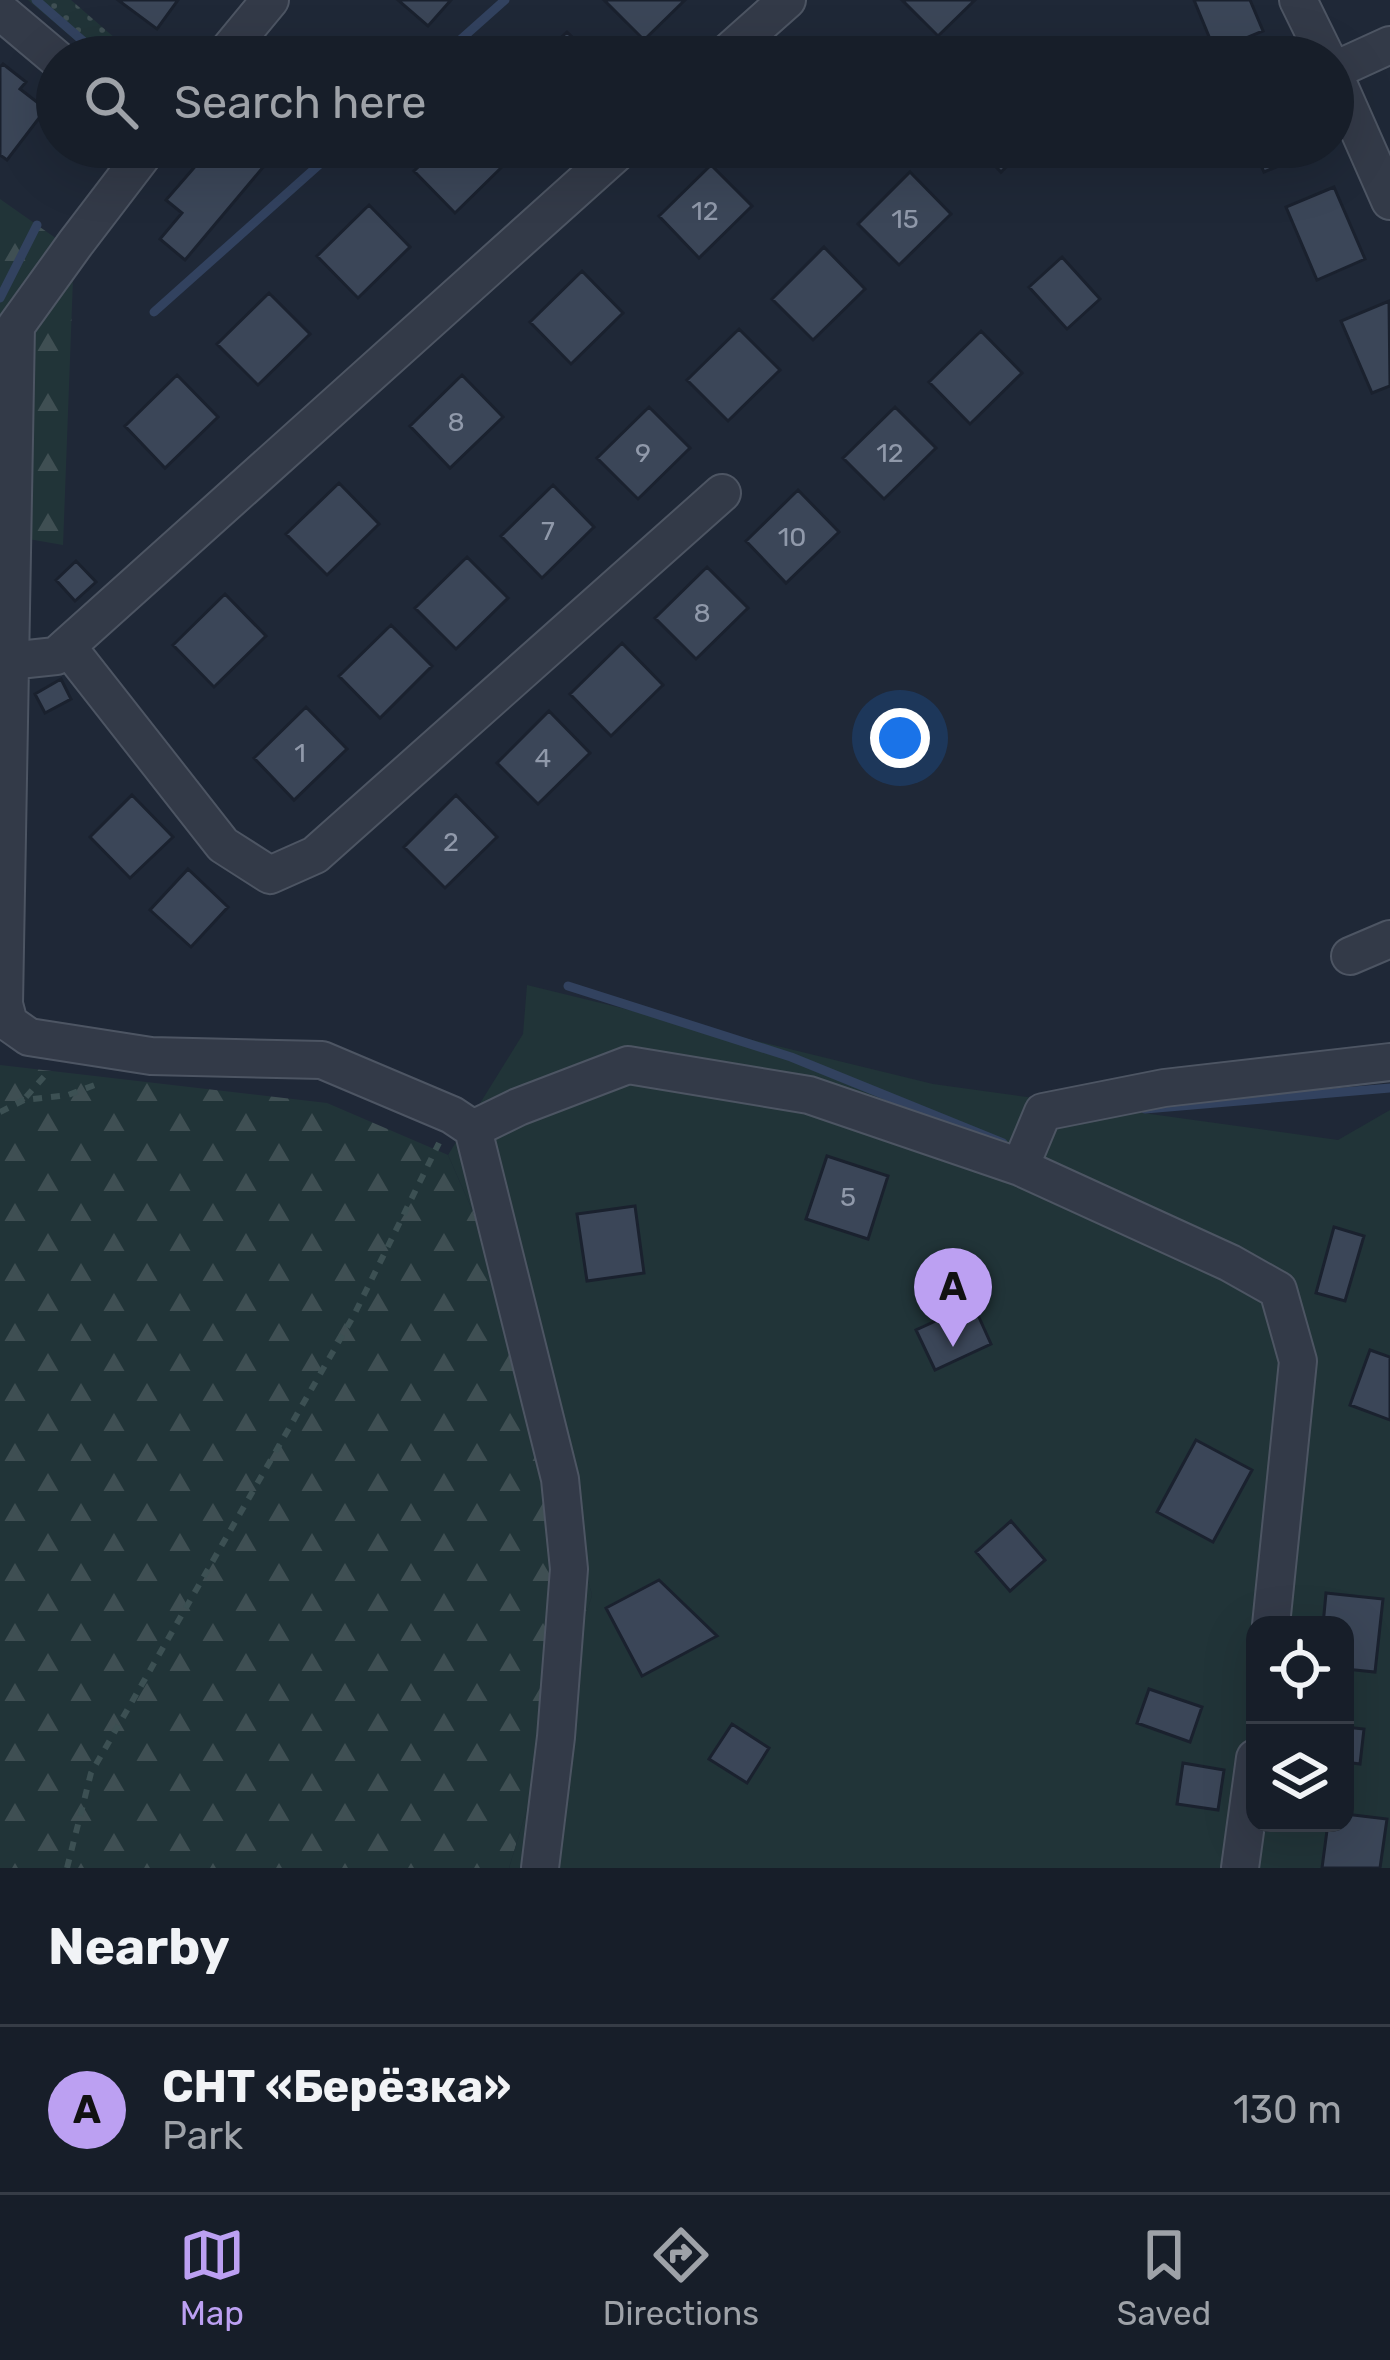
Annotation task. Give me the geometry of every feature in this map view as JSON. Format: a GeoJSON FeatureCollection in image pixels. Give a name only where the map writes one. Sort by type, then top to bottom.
{"type":"FeatureCollection","features":[{"type":"Feature","properties":{"kind":"street"},"geometry":{"type":"LineString","coordinates":[[240,36],[270,0]]}},
{"type":"Feature","properties":{"kind":"street"},"geometry":{"type":"LineString","coordinates":[[747,36],[787,0]]}},
{"type":"Feature","properties":{"kind":"street"},"geometry":{"type":"LineString","coordinates":[[1298,0],[1316,36]]}},
{"type":"Feature","properties":{"kind":"street"},"geometry":{"type":"LineString","coordinates":[[0,11],[36,41]]}},
{"type":"Feature","properties":{"kind":"street"},"geometry":{"type":"LineString","coordinates":[[1354,61],[1390,45]]}},
{"type":"Feature","properties":{"kind":"street"},"geometry":{"type":"LineString","coordinates":[[1354,119],[1390,201]]}},
{"type":"Feature","properties":{"kind":"street"},"geometry":{"type":"LineString","coordinates":[[133,168],[16,326],[3,893],[4,1004],[9,1023],[29,1037],[151,1056],[322,1060],[463,1122],[518,1107],[628,1065],[809,1095],[1020,1167],[1230,1263],[1279,1290],[1298,1361],[1272,1616]]}},
{"type":"Feature","properties":{"kind":"street"},"geometry":{"type":"LineString","coordinates":[[9,661],[56,656],[600,168]]}},
{"type":"Feature","properties":{"kind":"street"},"geometry":{"type":"LineString","coordinates":[[67,646],[223,845],[270,874],[315,855],[722,493]]}},
{"type":"Feature","properties":{"kind":"street"},"geometry":{"type":"LineString","coordinates":[[1350,956],[1390,939]]}},
{"type":"Feature","properties":{"kind":"street"},"geometry":{"type":"LineString","coordinates":[[1020,1167],[1043,1112],[1164,1088],[1390,1062]]}},
{"type":"Feature","properties":{"kind":"street"},"geometry":{"type":"LineString","coordinates":[[463,1122],[560,1479],[569,1569],[540,1868]]}},
{"type":"Feature","properties":{"kind":"street"},"geometry":{"type":"LineString","coordinates":[[1240,1868],[1246,1824]]}},
{"type":"Feature","properties":{"kind":"path"},"geometry":{"type":"LineString","coordinates":[[0,1112],[24,1100],[68,1095],[151,1056]]}},
{"type":"Feature","properties":{"kind":"path"},"geometry":{"type":"LineString","coordinates":[[67,1868],[91,1773],[463,1122]]}},
{"type":"Feature","properties":{"kind":"green space"},"geometry":{"type":"Polygon","coordinates":[[[28,0],[71,0],[113,36],[70,36],[28,0]]]}},
{"type":"Feature","properties":{"kind":"green space"},"geometry":{"type":"Polygon","coordinates":[[[0,199],[74,251],[63,545],[0,534],[0,199]]]}},
{"type":"Feature","properties":{"kind":"green space"},"geometry":{"type":"Polygon","coordinates":[[[527,985],[933,1084],[1338,1140],[1390,1110],[1390,1868],[509,1868],[592,1595],[560,1479],[474,1214],[448,1155],[523,1034],[527,985]]]}},
{"type":"Feature","properties":{"kind":"green space"},"geometry":{"type":"Polygon","coordinates":[[[0,1065],[327,1103],[448,1155],[474,1214],[560,1479],[592,1595],[509,1868],[0,1868],[0,1065]]]}},
{"type":"Feature","properties":{"kind":"building"},"geometry":{"type":"Polygon","coordinates":[[[118,0],[178,0],[157,29],[118,0]]]}},
{"type":"Feature","properties":{"kind":"building"},"geometry":{"type":"Polygon","coordinates":[[[398,0],[451,0],[428,26],[398,0]]]}},
{"type":"Feature","properties":{"kind":"building"},"geometry":{"type":"Polygon","coordinates":[[[604,0],[685,0],[648,36],[640,36],[604,0]]]}},
{"type":"Feature","properties":{"kind":"building"},"geometry":{"type":"Polygon","coordinates":[[[902,0],[975,0],[938,36],[902,0]]]}},
{"type":"Feature","properties":{"kind":"building"},"geometry":{"type":"Polygon","coordinates":[[[1194,0],[1250,0],[1263,31],[1251,36],[1209,36],[1194,0]]]}},
{"type":"Feature","properties":{"kind":"building"},"geometry":{"type":"Polygon","coordinates":[[[3,64],[26,82],[20,89],[36,101],[36,122],[7,160],[0,155],[3,64]]]}},
{"type":"Feature","properties":{"kind":"building"},"geometry":{"type":"Polygon","coordinates":[[[194,168],[262,168],[185,260],[160,239],[182,213],[166,200],[194,168]]]}},
{"type":"Feature","properties":{"kind":"building"},"geometry":{"type":"Polygon","coordinates":[[[417,168],[501,168],[455,213],[414,171],[417,168]]]}},
{"type":"Feature","properties":{"kind":"building"},"geometry":{"type":"Polygon","coordinates":[[[708,168],[714,168],[752,206],[699,258],[659,216],[708,168]]]}},
{"type":"Feature","properties":{"kind":"building"},"geometry":{"type":"Polygon","coordinates":[[[910,172],[951,214],[899,265],[858,224],[910,172]]]}},
{"type":"Feature","properties":{"kind":"building"},"geometry":{"type":"Polygon","coordinates":[[[1334,187],[1365,259],[1317,280],[1286,207],[1334,187]]]}},
{"type":"Feature","properties":{"kind":"building"},"geometry":{"type":"Polygon","coordinates":[[[369,205],[410,247],[358,298],[317,256],[369,205]]]}},
{"type":"Feature","properties":{"kind":"building"},"geometry":{"type":"Polygon","coordinates":[[[824,247],[865,289],[813,340],[772,299],[824,247]]]}},
{"type":"Feature","properties":{"kind":"building"},"geometry":{"type":"Polygon","coordinates":[[[1062,257],[1100,299],[1067,329],[1029,287],[1062,257]]]}},
{"type":"Feature","properties":{"kind":"building"},"geometry":{"type":"Polygon","coordinates":[[[582,271],[623,313],[571,364],[530,322],[582,271]]]}},
{"type":"Feature","properties":{"kind":"building"},"geometry":{"type":"Polygon","coordinates":[[[269,293],[310,334],[258,385],[217,344],[269,293]]]}},
{"type":"Feature","properties":{"kind":"building"},"geometry":{"type":"Polygon","coordinates":[[[1389,301],[1390,386],[1372,393],[1341,321],[1389,301]]]}},
{"type":"Feature","properties":{"kind":"building"},"geometry":{"type":"Polygon","coordinates":[[[739,329],[780,370],[728,421],[687,380],[739,329]]]}},
{"type":"Feature","properties":{"kind":"building"},"geometry":{"type":"Polygon","coordinates":[[[981,331],[1022,373],[970,424],[929,382],[981,331]]]}},
{"type":"Feature","properties":{"kind":"building"},"geometry":{"type":"Polygon","coordinates":[[[177,375],[218,417],[165,468],[125,426],[177,375]]]}},
{"type":"Feature","properties":{"kind":"building"},"geometry":{"type":"Polygon","coordinates":[[[462,375],[503,417],[450,468],[410,426],[462,375]]]}},
{"type":"Feature","properties":{"kind":"building"},"geometry":{"type":"Polygon","coordinates":[[[649,407],[690,448],[638,499],[597,458],[649,407]]]}},
{"type":"Feature","properties":{"kind":"building"},"geometry":{"type":"Polygon","coordinates":[[[895,407],[936,448],[884,499],[843,458],[895,407]]]}},
{"type":"Feature","properties":{"kind":"building"},"geometry":{"type":"Polygon","coordinates":[[[339,483],[379,524],[327,575],[286,534],[339,483]]]}},
{"type":"Feature","properties":{"kind":"building"},"geometry":{"type":"Polygon","coordinates":[[[553,485],[594,527],[542,578],[501,536],[553,485]]]}},
{"type":"Feature","properties":{"kind":"building"},"geometry":{"type":"Polygon","coordinates":[[[798,490],[839,532],[786,583],[746,541],[798,490]]]}},
{"type":"Feature","properties":{"kind":"building"},"geometry":{"type":"Polygon","coordinates":[[[467,557],[508,598],[456,649],[415,608],[467,557]]]}},
{"type":"Feature","properties":{"kind":"building"},"geometry":{"type":"Polygon","coordinates":[[[76,561],[96,582],[75,601],[56,580],[76,561]]]}},
{"type":"Feature","properties":{"kind":"building"},"geometry":{"type":"Polygon","coordinates":[[[707,567],[748,608],[696,659],[655,618],[707,567]]]}},
{"type":"Feature","properties":{"kind":"building"},"geometry":{"type":"Polygon","coordinates":[[[225,594],[266,636],[214,687],[173,645],[225,594]]]}},
{"type":"Feature","properties":{"kind":"building"},"geometry":{"type":"Polygon","coordinates":[[[391,625],[432,666],[380,718],[339,676],[391,625]]]}},
{"type":"Feature","properties":{"kind":"building"},"geometry":{"type":"Polygon","coordinates":[[[622,643],[663,685],[611,736],[570,694],[622,643]]]}},
{"type":"Feature","properties":{"kind":"building"},"geometry":{"type":"Polygon","coordinates":[[[61,679],[71,699],[45,713],[35,694],[61,679]]]}},
{"type":"Feature","properties":{"kind":"building"},"geometry":{"type":"Polygon","coordinates":[[[306,707],[347,749],[294,800],[254,758],[306,707]]]}},
{"type":"Feature","properties":{"kind":"building"},"geometry":{"type":"Polygon","coordinates":[[[549,711],[590,753],[538,804],[497,763],[549,711]]]}},
{"type":"Feature","properties":{"kind":"building"},"geometry":{"type":"Polygon","coordinates":[[[132,795],[173,837],[130,878],[90,837],[132,795]]]}},
{"type":"Feature","properties":{"kind":"building"},"geometry":{"type":"Polygon","coordinates":[[[456,795],[497,837],[445,888],[404,847],[456,795]]]}},
{"type":"Feature","properties":{"kind":"building"},"geometry":{"type":"Polygon","coordinates":[[[188,869],[228,907],[191,947],[150,910],[188,869]]]}},
{"type":"Feature","properties":{"kind":"building"},"geometry":{"type":"Polygon","coordinates":[[[827,1156],[888,1176],[868,1239],[806,1219],[827,1156]]]}},
{"type":"Feature","properties":{"kind":"building"},"geometry":{"type":"Polygon","coordinates":[[[635,1206],[644,1273],[587,1281],[577,1214],[635,1206]]]}},
{"type":"Feature","properties":{"kind":"building"},"geometry":{"type":"Polygon","coordinates":[[[1334,1227],[1364,1236],[1345,1301],[1316,1293],[1334,1227]]]}},
{"type":"Feature","properties":{"kind":"building"},"geometry":{"type":"Polygon","coordinates":[[[973,1304],[991,1344],[935,1370],[916,1330],[973,1304]]]}},
{"type":"Feature","properties":{"kind":"building"},"geometry":{"type":"Polygon","coordinates":[[[1370,1350],[1390,1357],[1390,1420],[1350,1405],[1370,1350]]]}},
{"type":"Feature","properties":{"kind":"building"},"geometry":{"type":"Polygon","coordinates":[[[1196,1440],[1252,1470],[1213,1542],[1157,1512],[1196,1440]]]}},
{"type":"Feature","properties":{"kind":"building"},"geometry":{"type":"Polygon","coordinates":[[[1011,1521],[1045,1560],[1010,1591],[976,1552],[1011,1521]]]}},
{"type":"Feature","properties":{"kind":"building"},"geometry":{"type":"Polygon","coordinates":[[[659,1580],[717,1636],[642,1676],[606,1608],[659,1580]]]}},
{"type":"Feature","properties":{"kind":"building"},"geometry":{"type":"Polygon","coordinates":[[[1326,1593],[1383,1599],[1375,1672],[1354,1670],[1354,1616],[1324,1616],[1326,1593]]]}},
{"type":"Feature","properties":{"kind":"building"},"geometry":{"type":"Polygon","coordinates":[[[1149,1689],[1202,1707],[1190,1742],[1137,1723],[1149,1689]]]}},
{"type":"Feature","properties":{"kind":"building"},"geometry":{"type":"Polygon","coordinates":[[[732,1724],[769,1748],[747,1783],[709,1759],[732,1724]]]}},
{"type":"Feature","properties":{"kind":"building"},"geometry":{"type":"Polygon","coordinates":[[[1354,1728],[1364,1729],[1360,1764],[1354,1763],[1354,1728]]]}},
{"type":"Feature","properties":{"kind":"building"},"geometry":{"type":"Polygon","coordinates":[[[1183,1763],[1224,1770],[1218,1810],[1177,1804],[1183,1763]]]}},
{"type":"Feature","properties":{"kind":"building"},"geometry":{"type":"Polygon","coordinates":[[[1354,1815],[1387,1819],[1380,1868],[1322,1868],[1327,1832],[1354,1832],[1354,1815]]]}},
{"type":"Feature","properties":{"kind":"waterway"},"geometry":{"type":"LineString","coordinates":[[36,0],[77,36]]}},
{"type":"Feature","properties":{"kind":"waterway"},"geometry":{"type":"LineString","coordinates":[[465,36],[505,0]]}},
{"type":"Feature","properties":{"kind":"waterway"},"geometry":{"type":"LineString","coordinates":[[154,312],[315,168]]}},
{"type":"Feature","properties":{"kind":"waterway"},"geometry":{"type":"LineString","coordinates":[[0,298],[37,225]]}},
{"type":"Feature","properties":{"kind":"waterway"},"geometry":{"type":"LineString","coordinates":[[568,986],[791,1057],[1003,1143]]}},
{"type":"Feature","properties":{"kind":"waterway"},"geometry":{"type":"LineString","coordinates":[[1145,1109],[1390,1088]]}},
{"type":"Feature","properties":{"kind":"place","name":"СНТ «Берёзка»"},"geometry":{"type":"Point","coordinates":[953,1347]}}]}
